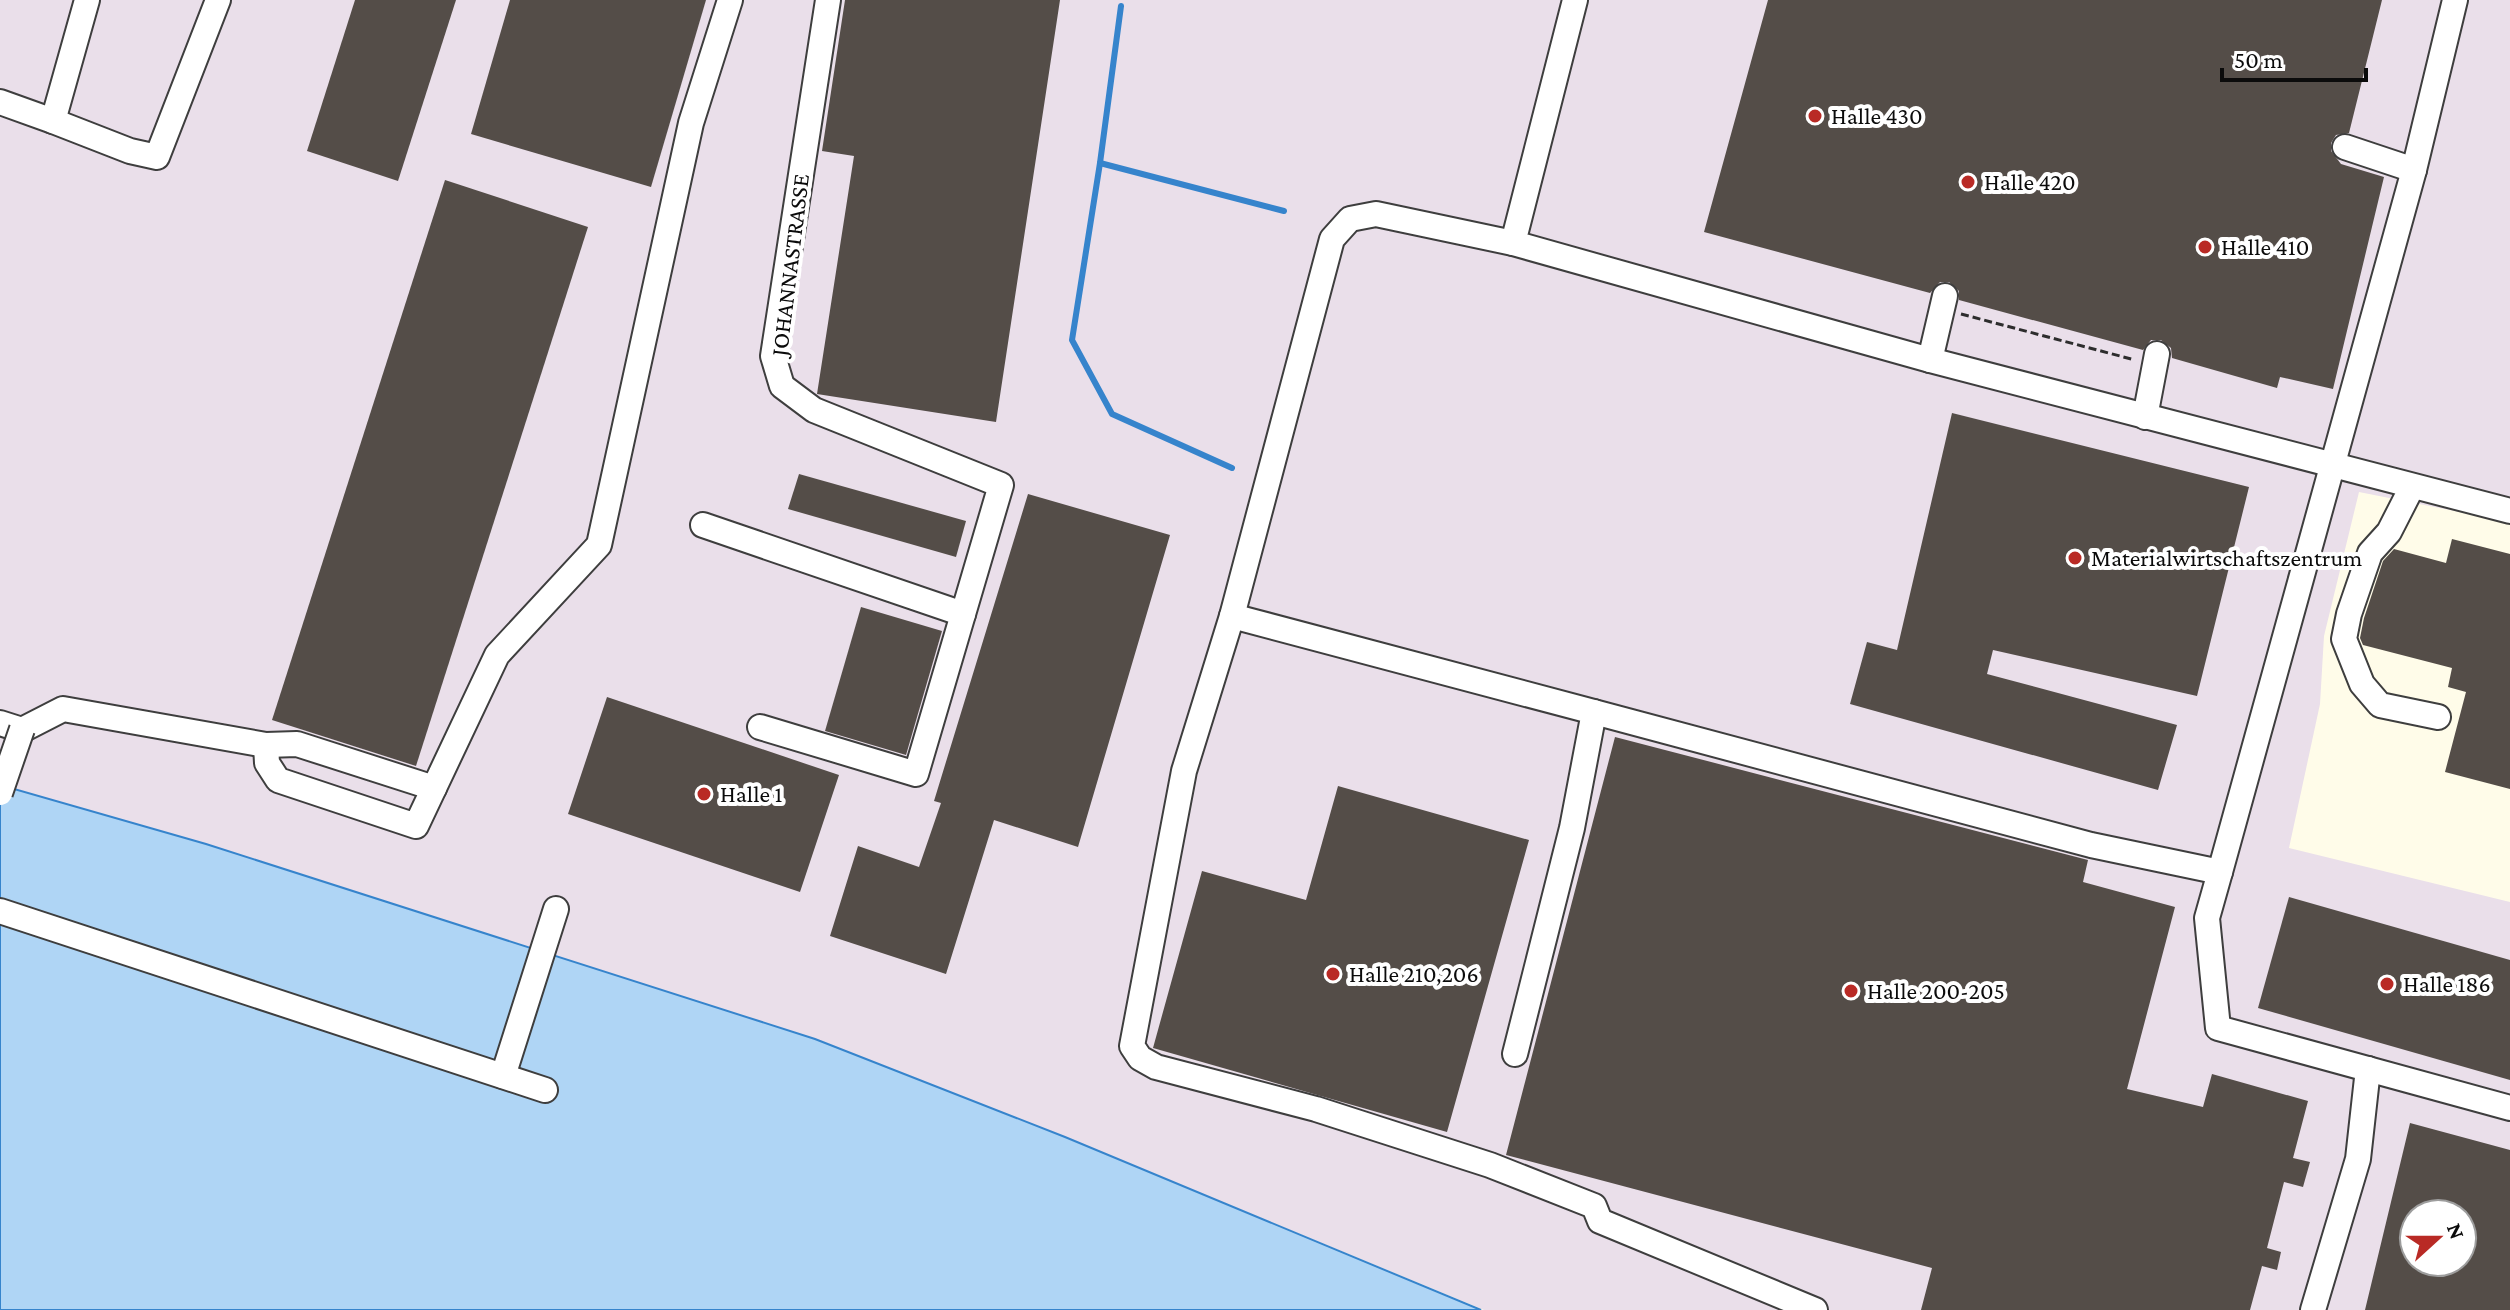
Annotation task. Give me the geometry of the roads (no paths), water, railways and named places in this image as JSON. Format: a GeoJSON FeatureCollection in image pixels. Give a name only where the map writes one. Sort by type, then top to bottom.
{"type":"FeatureCollection","features":[{"type":"Feature","properties":{"kind":"street"},"geometry":{"type":"LineString","coordinates":[[53,121],[87,0]]}},
{"type":"Feature","properties":{"kind":"street"},"geometry":{"type":"LineString","coordinates":[[0,102],[130,151],[157,157],[218,0]]}},
{"type":"Feature","properties":{"kind":"street"},"geometry":{"type":"LineString","coordinates":[[266,745],[267,763],[278,780],[416,826],[497,655],[599,545],[691,123],[730,0]]}},
{"type":"Feature","properties":{"kind":"street","name":"JOHANNASTRASSE"},"geometry":{"type":"LineString","coordinates":[[828,0],[773,356],[782,386],[814,410],[1001,485],[963,614]]}},
{"type":"Feature","properties":{"kind":"street"},"geometry":{"type":"LineString","coordinates":[[1513,243],[1575,0]]}},
{"type":"Feature","properties":{"kind":"street"},"geometry":{"type":"LineString","coordinates":[[2455,0],[2414,170],[2207,918],[2218,1028],[2510,1108]]}},
{"type":"Feature","properties":{"kind":"street"},"geometry":{"type":"LineString","coordinates":[[2345,147],[2414,170]]}},
{"type":"Feature","properties":{"kind":"street"},"geometry":{"type":"LineString","coordinates":[[1815,1310],[1600,1221],[1594,1206],[1490,1165],[1316,1109],[1156,1067],[1140,1058],[1132,1046],[1184,771],[1232,616],[1332,239],[1350,219],[1376,214],[1513,243],[1930,360],[2510,511]]}},
{"type":"Feature","properties":{"kind":"street"},"geometry":{"type":"LineString","coordinates":[[1930,360],[1943,303]]}},
{"type":"Feature","properties":{"kind":"street"},"geometry":{"type":"LineString","coordinates":[[2145,417],[2156,360]]}},
{"type":"Feature","properties":{"kind":"street"},"geometry":{"type":"LineString","coordinates":[[2412,487],[2389,532],[2370,553],[2349,614],[2344,639],[2362,684],[2380,705],[2438,717]]}},
{"type":"Feature","properties":{"kind":"street"},"geometry":{"type":"LineString","coordinates":[[703,525],[963,614],[916,774],[760,727]]}},
{"type":"Feature","properties":{"kind":"street"},"geometry":{"type":"LineString","coordinates":[[1232,616],[2091,845],[2220,872]]}},
{"type":"Feature","properties":{"kind":"street"},"geometry":{"type":"LineString","coordinates":[[0,793],[15,727],[63,709],[266,745],[297,744],[434,788]]}},
{"type":"Feature","properties":{"kind":"street"},"geometry":{"type":"LineString","coordinates":[[1515,1054],[1572,828],[1594,712]]}},
{"type":"Feature","properties":{"kind":"street"},"geometry":{"type":"LineString","coordinates":[[503,1076],[556,909]]}},
{"type":"Feature","properties":{"kind":"street"},"geometry":{"type":"LineString","coordinates":[[0,911],[545,1090]]}},
{"type":"Feature","properties":{"kind":"street"},"geometry":{"type":"LineString","coordinates":[[2313,1310],[2358,1159],[2368,1069]]}},
{"type":"Feature","properties":{"kind":"water"},"geometry":{"type":"Polygon","coordinates":[[[0,785],[206,844],[815,1039],[1065,1137],[1481,1310],[0,1310],[0,785]]]}},
{"type":"Feature","properties":{"kind":"waterway"},"geometry":{"type":"LineString","coordinates":[[1121,6],[1072,340],[1112,414],[1232,468]]}},
{"type":"Feature","properties":{"kind":"waterway"},"geometry":{"type":"LineString","coordinates":[[1100,163],[1284,211]]}},
{"type":"Feature","properties":{"kind":"place","name":"Halle 430"},"geometry":{"type":"Point","coordinates":[1815,116]}},
{"type":"Feature","properties":{"kind":"place","name":"Halle 420"},"geometry":{"type":"Point","coordinates":[1968,182]}},
{"type":"Feature","properties":{"kind":"place","name":"Halle 410"},"geometry":{"type":"Point","coordinates":[2205,247]}},
{"type":"Feature","properties":{"kind":"place","name":"Materialwirtschaftszentrum"},"geometry":{"type":"Point","coordinates":[2075,558]}},
{"type":"Feature","properties":{"kind":"place","name":"Halle 1"},"geometry":{"type":"Point","coordinates":[704,794]}},
{"type":"Feature","properties":{"kind":"place","name":"Halle 210,206"},"geometry":{"type":"Point","coordinates":[1333,974]}},
{"type":"Feature","properties":{"kind":"place","name":"Halle 186"},"geometry":{"type":"Point","coordinates":[2387,984]}},
{"type":"Feature","properties":{"kind":"place","name":"Halle 200-205"},"geometry":{"type":"Point","coordinates":[1851,991]}}]}
